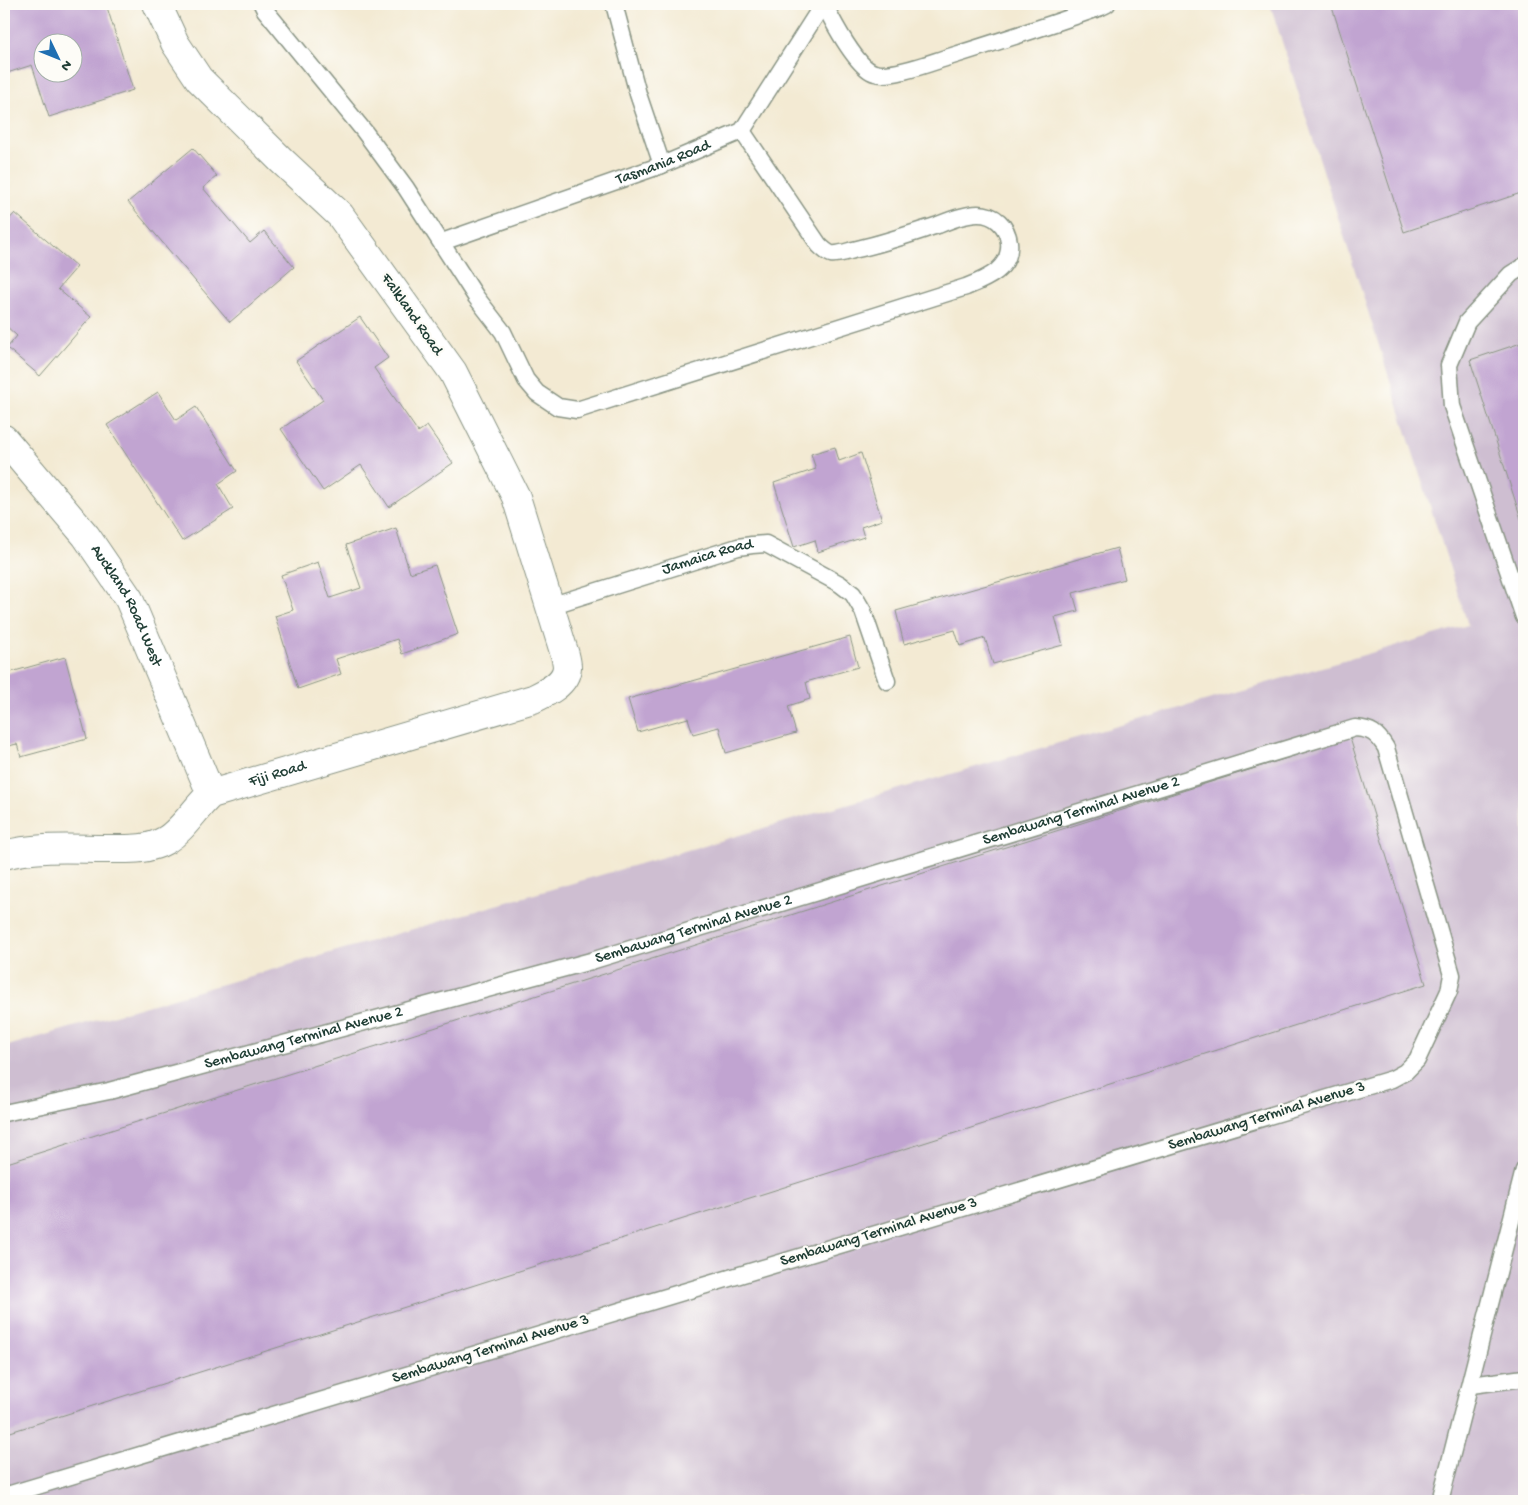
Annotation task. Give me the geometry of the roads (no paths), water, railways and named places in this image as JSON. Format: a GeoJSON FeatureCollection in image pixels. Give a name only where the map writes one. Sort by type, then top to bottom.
{"type":"FeatureCollection","features":[{"type":"Feature","properties":{"kind":"street","name":"Falkland Road"},"geometry":{"type":"LineString","coordinates":[[157,4],[174,43],[199,79],[340,215],[452,372],[516,497],[565,655],[567,670],[560,682]]}},
{"type":"Feature","properties":{"kind":"street","name":"Auckland Road West"},"geometry":{"type":"LineString","coordinates":[[4,439],[86,536],[129,599],[211,794]]}},
{"type":"Feature","properties":{"kind":"street","name":"Fiji Road"},"geometry":{"type":"LineString","coordinates":[[4,855],[31,850],[146,848],[165,840],[179,830],[211,794],[533,699],[550,692],[560,682]]}},
{"type":"Feature","properties":{"kind":"lane"},"geometry":{"type":"LineString","coordinates":[[262,4],[364,131],[406,188],[476,297],[503,332],[526,380],[537,393],[558,407],[576,410],[966,287],[985,280],[998,271],[1007,261],[1009,243],[1005,228],[999,220],[979,214],[959,218],[868,247],[836,254],[826,252],[819,245],[742,131],[824,4],[844,42],[861,63],[874,74],[888,74],[919,66],[1029,32],[1104,6]]}},
{"type":"Feature","properties":{"kind":"lane"},"geometry":{"type":"LineString","coordinates":[[614,4],[638,94],[662,165]]}},
{"type":"Feature","properties":{"kind":"lane","name":"Tasmania Road"},"geometry":{"type":"LineString","coordinates":[[442,242],[662,165],[742,131]]}},
{"type":"Feature","properties":{"kind":"lane"},"geometry":{"type":"LineString","coordinates":[[1524,266],[1511,274],[1467,322],[1450,365],[1452,406],[1524,617]]}},
{"type":"Feature","properties":{"kind":"lane","name":"Jamaica Road"},"geometry":{"type":"LineString","coordinates":[[550,606],[738,547],[766,544],[840,584],[853,594],[863,611],[887,681]]}},
{"type":"Feature","properties":{"kind":"lane","name":"Sembawang Terminal Avenue 2"},"geometry":{"type":"LineString","coordinates":[[4,1113],[119,1088],[591,961],[1355,728],[1367,729],[1375,734]]}},
{"type":"Feature","properties":{"kind":"lane","name":"Sembawang Terminal Avenue 3"},"geometry":{"type":"LineString","coordinates":[[4,1496],[1398,1076],[1417,1060],[1449,991],[1452,975],[1386,748],[1375,734]]}},
{"type":"Feature","properties":{"kind":"lane"},"geometry":{"type":"LineString","coordinates":[[1440,1501],[1471,1385],[1524,1170]]}},
{"type":"Feature","properties":{"kind":"lane"},"geometry":{"type":"LineString","coordinates":[[1471,1385],[1524,1378]]}}]}
